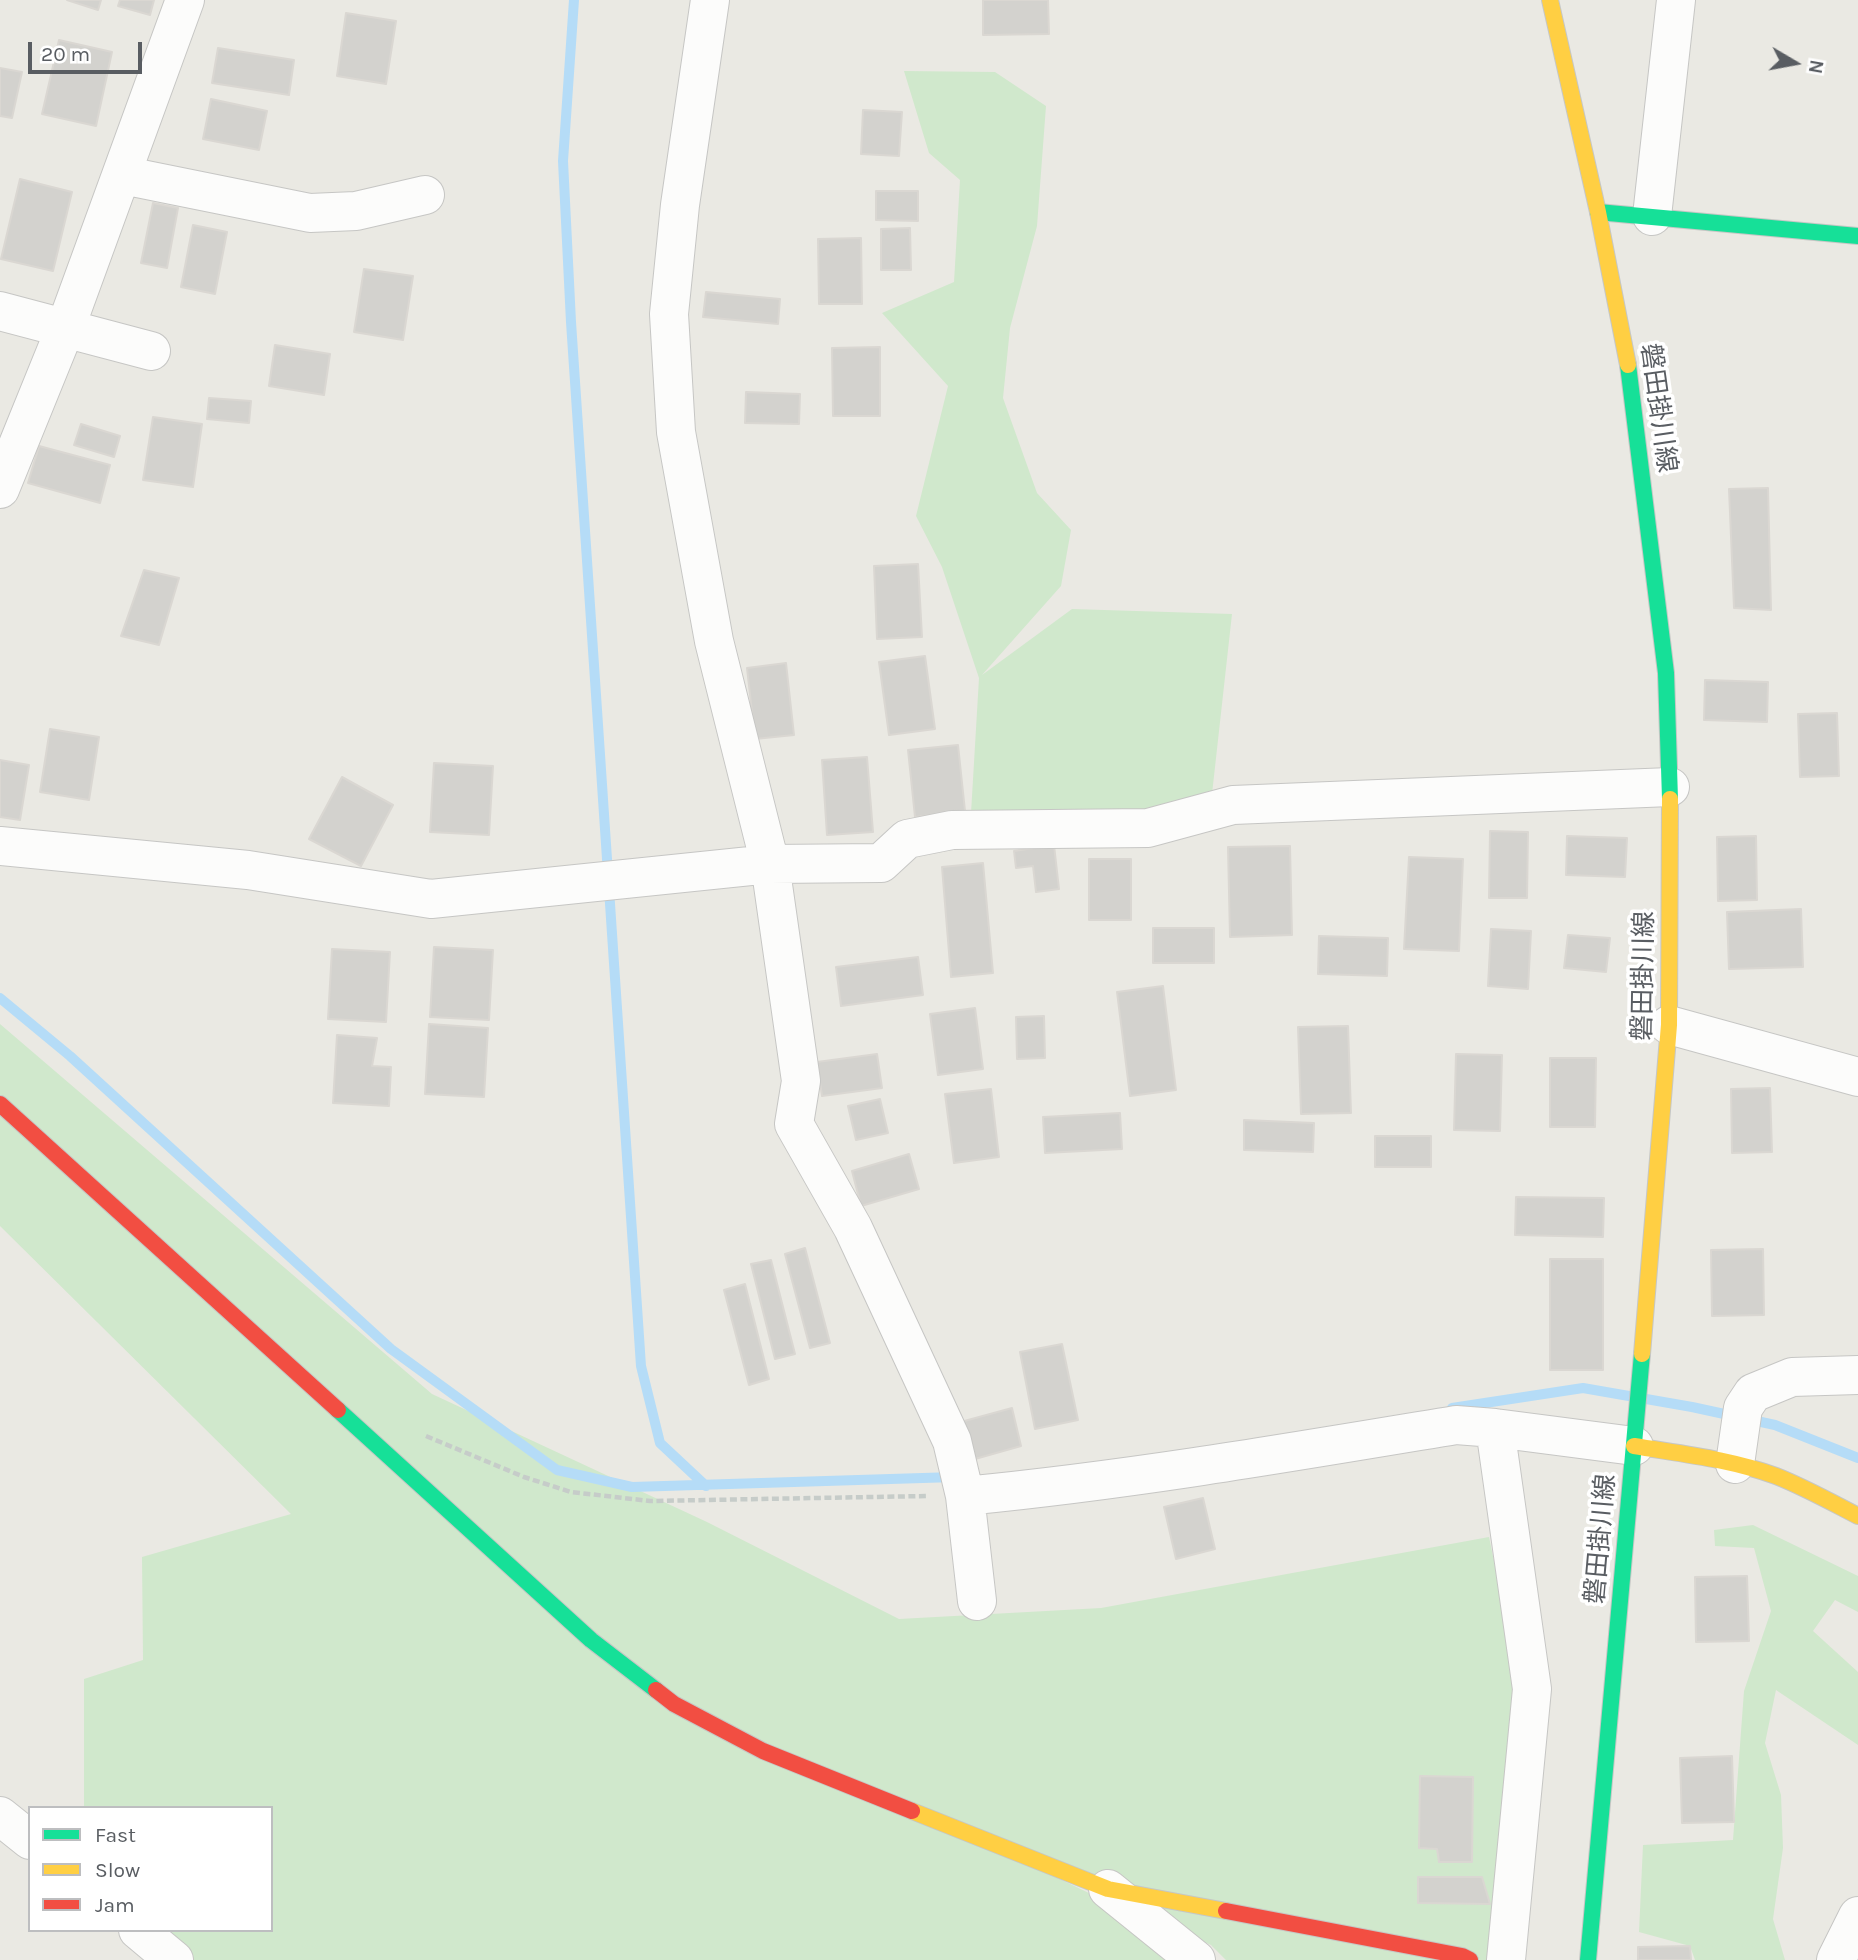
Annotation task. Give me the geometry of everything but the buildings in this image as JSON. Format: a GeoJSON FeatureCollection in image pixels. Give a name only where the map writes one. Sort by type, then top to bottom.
{"type":"FeatureCollection","features":[{"type":"Feature","properties":{"kind":"street"},"geometry":{"type":"LineString","coordinates":[[0,489],[65,329],[185,0]]}},
{"type":"Feature","properties":{"kind":"street"},"geometry":{"type":"LineString","coordinates":[[710,0],[680,205],[669,314],[676,432],[713,641],[770,864],[802,1081],[794,1124],[852,1228],[952,1441],[965,1496],[977,1601]]}},
{"type":"Feature","properties":{"kind":"street","name":"磐田掛川線"},"geometry":{"type":"LineString","coordinates":[[1550,0],[1598,212],[1632,386],[1666,673],[1670,787],[1669,1026],[1588,1960]]}},
{"type":"Feature","properties":{"kind":"street"},"geometry":{"type":"LineString","coordinates":[[1652,216],[1676,0]]}},
{"type":"Feature","properties":{"kind":"street"},"geometry":{"type":"LineString","coordinates":[[122,175],[310,213],[356,211],[425,195]]}},
{"type":"Feature","properties":{"kind":"street"},"geometry":{"type":"LineString","coordinates":[[1598,212],[1858,236]]}},
{"type":"Feature","properties":{"kind":"street"},"geometry":{"type":"LineString","coordinates":[[0,311],[151,351]]}},
{"type":"Feature","properties":{"kind":"street"},"geometry":{"type":"LineString","coordinates":[[0,846],[248,870],[431,899],[770,864],[881,863],[907,839],[953,830],[1148,828],[1233,805],[1670,787]]}},
{"type":"Feature","properties":{"kind":"street"},"geometry":{"type":"LineString","coordinates":[[1669,1026],[1858,1077]]}},
{"type":"Feature","properties":{"kind":"street"},"geometry":{"type":"LineString","coordinates":[[7,1117],[591,1640],[674,1704],[763,1751],[1108,1889],[1462,1956],[1470,1960]]}},
{"type":"Feature","properties":{"kind":"street"},"geometry":{"type":"LineString","coordinates":[[1735,1464],[1743,1408],[1753,1393],[1792,1377],[1858,1375]]}},
{"type":"Feature","properties":{"kind":"street"},"geometry":{"type":"LineString","coordinates":[[965,1496],[1189,1468],[1457,1425],[1634,1447],[1735,1464],[1803,1487],[1858,1516]]}},
{"type":"Feature","properties":{"kind":"street"},"geometry":{"type":"LineString","coordinates":[[1495,1428],[1532,1689],[1506,1960]]}},
{"type":"Feature","properties":{"kind":"street"},"geometry":{"type":"LineString","coordinates":[[0,1816],[28,1838]]}},
{"type":"Feature","properties":{"kind":"street"},"geometry":{"type":"LineString","coordinates":[[1108,1889],[1196,1960]]}},
{"type":"Feature","properties":{"kind":"street"},"geometry":{"type":"LineString","coordinates":[[1836,1960],[1858,1916]]}},
{"type":"Feature","properties":{"kind":"street"},"geometry":{"type":"LineString","coordinates":[[140,1932],[174,1960]]}},
{"type":"Feature","properties":{"kind":"path"},"geometry":{"type":"LineString","coordinates":[[425,1435],[524,1477],[570,1492],[650,1502],[965,1496]]}},
{"type":"Feature","properties":{"kind":"green space"},"geometry":{"type":"Polygon","coordinates":[[[904,71],[995,72],[1046,106],[1037,226],[1010,328],[1003,398],[1037,493],[1071,530],[1061,586],[982,675],[1072,609],[1232,614],[1210,812],[970,830],[979,678],[942,567],[916,516],[948,386],[882,313],[954,282],[960,180],[929,153],[904,71]]]}},
{"type":"Feature","properties":{"kind":"green space"},"geometry":{"type":"Polygon","coordinates":[[[0,1024],[432,1394],[707,1522],[899,1619],[1101,1608],[1489,1537],[1528,1724],[1514,1960],[1226,1960],[1211,1945],[952,1827],[1149,1922],[1196,1960],[179,1960],[144,1932],[273,1932],[273,1806],[84,1806],[84,1679],[143,1660],[142,1557],[291,1514],[0,1226],[0,1024]]]}},
{"type":"Feature","properties":{"kind":"green space"},"geometry":{"type":"Polygon","coordinates":[[[1753,1525],[1858,1576],[1858,1612],[1835,1600],[1813,1631],[1858,1672],[1858,1745],[1776,1690],[1765,1743],[1781,1795],[1783,1848],[1773,1919],[1785,1960],[1695,1960],[1690,1946],[1639,1932],[1643,1845],[1733,1840],[1744,1691],[1771,1611],[1754,1548],[1715,1546],[1714,1530],[1753,1525]]]}},
{"type":"Feature","properties":{"kind":"waterway"},"geometry":{"type":"LineString","coordinates":[[574,0],[563,161],[571,322],[641,1366],[660,1443],[706,1486]]}},
{"type":"Feature","properties":{"kind":"waterway"},"geometry":{"type":"LineString","coordinates":[[0,998],[70,1056],[391,1349],[557,1470],[632,1487],[955,1477]]}},
{"type":"Feature","properties":{"kind":"waterway"},"geometry":{"type":"LineString","coordinates":[[1452,1408],[1583,1388],[1775,1425],[1858,1458]]}},
{"type":"Feature","properties":{"kind":"traffic: fast"},"geometry":{"type":"LineString","coordinates":[[1598,212],[1858,236]]}},
{"type":"Feature","properties":{"kind":"traffic: fast"},"geometry":{"type":"LineString","coordinates":[[1628,365],[1666,673],[1670,799]]}},
{"type":"Feature","properties":{"kind":"traffic: fast"},"geometry":{"type":"LineString","coordinates":[[1588,1960],[1642,1354]]}},
{"type":"Feature","properties":{"kind":"traffic: fast"},"geometry":{"type":"LineString","coordinates":[[338,1410],[591,1640],[656,1690]]}},
{"type":"Feature","properties":{"kind":"traffic: slow"},"geometry":{"type":"LineString","coordinates":[[1550,0],[1598,212],[1628,365]]}},
{"type":"Feature","properties":{"kind":"traffic: slow"},"geometry":{"type":"LineString","coordinates":[[1642,1354],[1669,1025],[1670,799]]}},
{"type":"Feature","properties":{"kind":"traffic: slow"},"geometry":{"type":"LineString","coordinates":[[1634,1446],[1759,1470],[1797,1485],[1858,1516]]}},
{"type":"Feature","properties":{"kind":"traffic: slow"},"geometry":{"type":"LineString","coordinates":[[912,1811],[1108,1889],[1226,1911]]}},
{"type":"Feature","properties":{"kind":"traffic: jam"},"geometry":{"type":"LineString","coordinates":[[0,1104],[338,1410]]}},
{"type":"Feature","properties":{"kind":"traffic: jam"},"geometry":{"type":"LineString","coordinates":[[656,1690],[674,1704],[763,1751],[912,1811]]}},
{"type":"Feature","properties":{"kind":"traffic: jam"},"geometry":{"type":"LineString","coordinates":[[1226,1911],[1462,1956],[1470,1960]]}}]}
